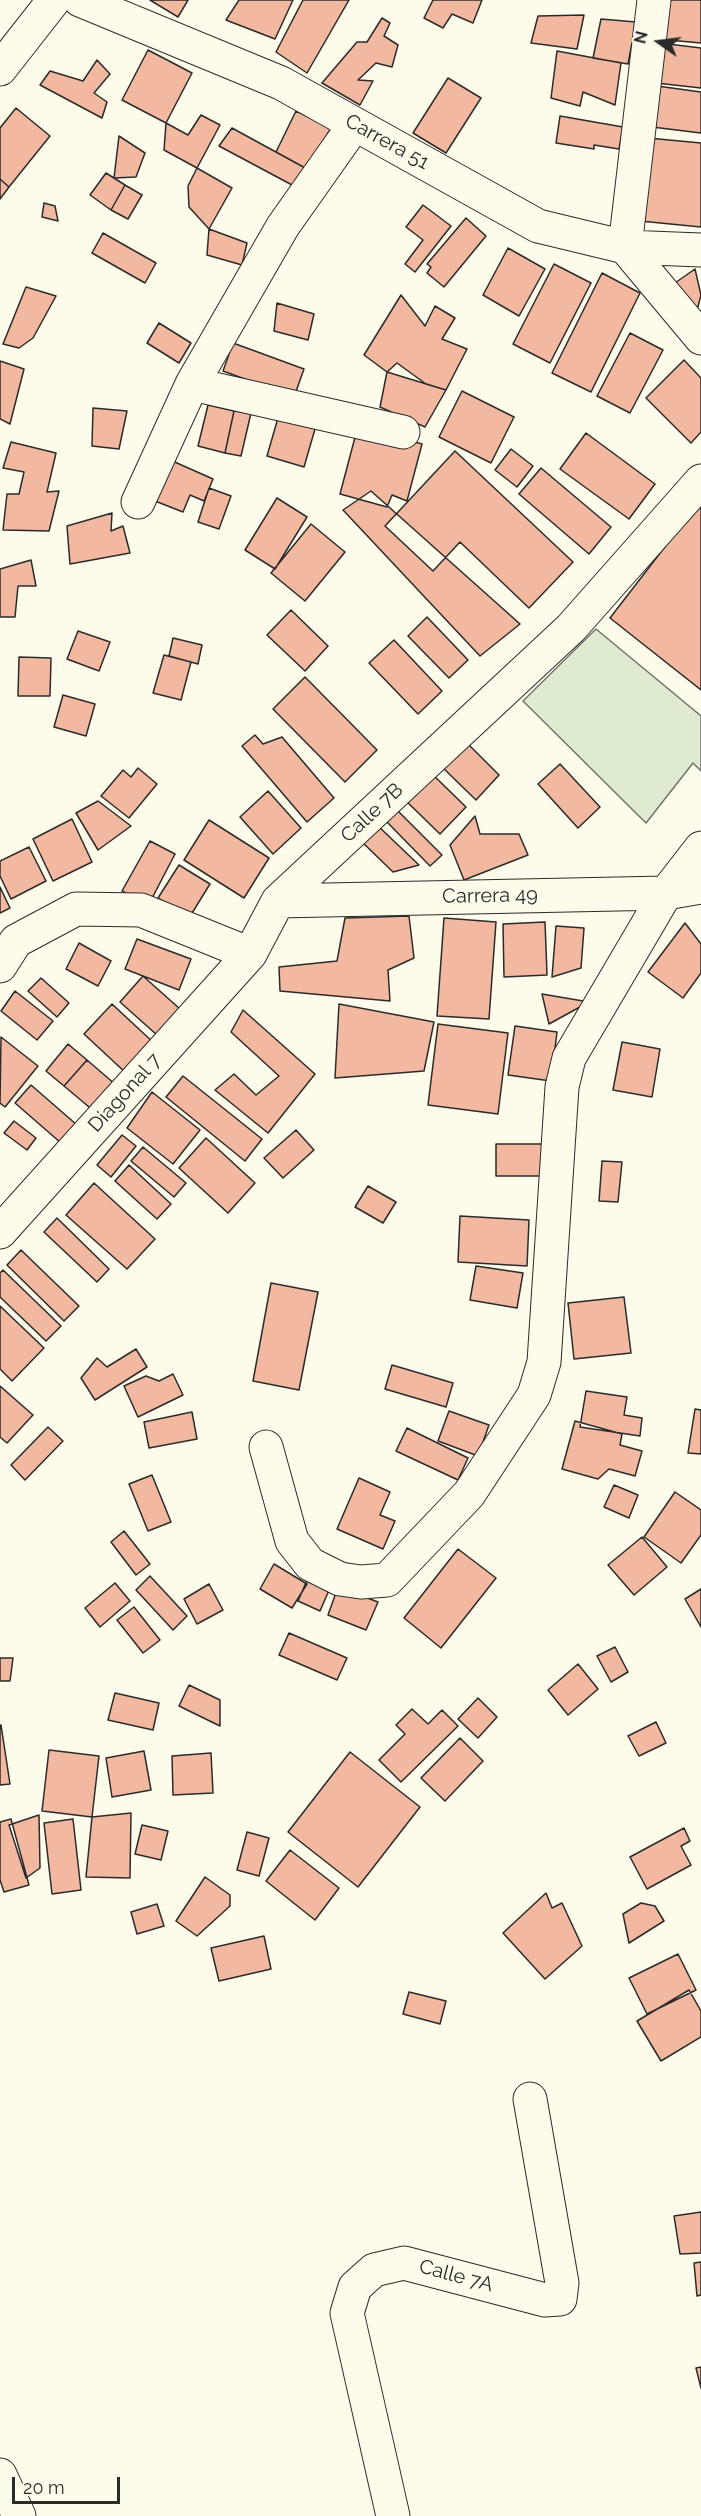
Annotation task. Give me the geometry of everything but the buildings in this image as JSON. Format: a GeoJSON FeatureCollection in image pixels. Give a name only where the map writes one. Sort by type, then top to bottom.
{"type":"FeatureCollection","features":[{"type":"Feature","properties":{"kind":"street"},"geometry":{"type":"LineString","coordinates":[[0,69],[54,0]]}},
{"type":"Feature","properties":{"kind":"street","name":"Carrera 51"},"geometry":{"type":"LineString","coordinates":[[80,0],[281,83],[538,226],[625,247],[701,250]]}},
{"type":"Feature","properties":{"kind":"street"},"geometry":{"type":"LineString","coordinates":[[654,0],[625,247],[701,338]]}},
{"type":"Feature","properties":{"kind":"street"},"geometry":{"type":"LineString","coordinates":[[138,502],[192,384],[283,226],[355,124]]}},
{"type":"Feature","properties":{"kind":"street"},"geometry":{"type":"LineString","coordinates":[[192,384],[403,432]]}},
{"type":"Feature","properties":{"kind":"street","name":"Calle 7B"},"geometry":{"type":"LineString","coordinates":[[250,954],[278,901],[571,628],[701,481]]}},
{"type":"Feature","properties":{"kind":"street"},"geometry":{"type":"LineString","coordinates":[[266,1447],[292,1541],[310,1564],[340,1580],[361,1582],[387,1580],[469,1494],[534,1395],[544,1362],[562,1088],[569,1058],[666,892],[701,849]]}},
{"type":"Feature","properties":{"kind":"street","name":"Carrera 49"},"geometry":{"type":"LineString","coordinates":[[278,901],[666,892],[701,887]]}},
{"type":"Feature","properties":{"kind":"street"},"geometry":{"type":"LineString","coordinates":[[0,966],[16,941],[76,909],[141,910],[250,954]]}},
{"type":"Feature","properties":{"kind":"street","name":"Diagonal 7"},"geometry":{"type":"LineString","coordinates":[[0,1232],[250,954]]}},
{"type":"Feature","properties":{"kind":"street","name":"Calle 7A"},"geometry":{"type":"LineString","coordinates":[[393,2516],[347,2313],[355,2287],[374,2270],[404,2263],[545,2300],[560,2299],[562,2283],[530,2099]]}},
{"type":"Feature","properties":{"kind":"street"},"geometry":{"type":"LineString","coordinates":[[0,2475],[19,2516]]}},
{"type":"Feature","properties":{"kind":"green space"},"geometry":{"type":"Polygon","coordinates":[[[596,629],[701,716],[701,771],[693,763],[646,823],[523,701],[596,629]]]}}]}
